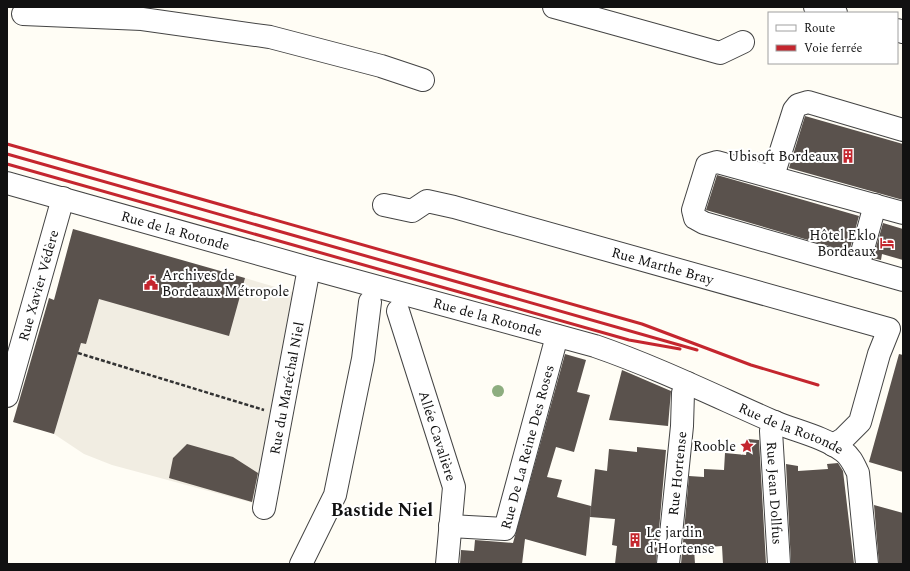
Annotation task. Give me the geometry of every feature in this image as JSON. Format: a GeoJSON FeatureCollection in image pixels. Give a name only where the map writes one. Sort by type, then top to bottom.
{"type":"FeatureCollection","features":[{"type":"Feature","properties":{"kind":"street"},"geometry":{"type":"LineString","coordinates":[[554,7],[720,52],[743,42]]}},
{"type":"Feature","properties":{"kind":"street"},"geometry":{"type":"LineString","coordinates":[[815,7],[832,12]]}},
{"type":"Feature","properties":{"kind":"street"},"geometry":{"type":"LineString","coordinates":[[23,14],[142,19],[270,37],[382,66],[423,80]]}},
{"type":"Feature","properties":{"kind":"street"},"geometry":{"type":"LineString","coordinates":[[773,176],[794,110],[802,102],[808,102],[903,130]]}},
{"type":"Feature","properties":{"kind":"street"},"geometry":{"type":"LineString","coordinates":[[903,213],[773,176],[717,162],[707,165],[693,210],[695,218],[704,223],[903,280]]}},
{"type":"Feature","properties":{"kind":"street","name":"Rue de la Rotonde"},"geometry":{"type":"LineString","coordinates":[[7,183],[557,336],[634,359],[775,422],[833,445],[843,451],[852,460],[858,473],[867,564]]}},
{"type":"Feature","properties":{"kind":"street","name":"Rue Xavier Védère"},"geometry":{"type":"LineString","coordinates":[[7,396],[63,198]]}},
{"type":"Feature","properties":{"kind":"street","name":"Rue Marthe Bray"},"geometry":{"type":"LineString","coordinates":[[384,205],[412,211],[427,201],[454,207],[896,331],[879,354],[860,422],[844,439],[833,445]]}},
{"type":"Feature","properties":{"kind":"street"},"geometry":{"type":"LineString","coordinates":[[858,267],[875,205]]}},
{"type":"Feature","properties":{"kind":"street","name":"Rue du Maréchal Niel"},"geometry":{"type":"LineString","coordinates":[[264,508],[309,268]]}},
{"type":"Feature","properties":{"kind":"street"},"geometry":{"type":"LineString","coordinates":[[301,564],[335,495],[363,359],[370,302]]}},
{"type":"Feature","properties":{"kind":"street","name":"Allée Cavalière"},"geometry":{"type":"LineString","coordinates":[[398,311],[454,487],[446,564]]}},
{"type":"Feature","properties":{"kind":"street","name":"Rue De La Reine Des Roses"},"geometry":{"type":"LineString","coordinates":[[450,526],[505,529],[557,336]]}},
{"type":"Feature","properties":{"kind":"street","name":"Rue Hortense"},"geometry":{"type":"LineString","coordinates":[[668,564],[682,426],[683,393],[687,383]]}},
{"type":"Feature","properties":{"kind":"street","name":"Rue Jean Dollfus"},"geometry":{"type":"LineString","coordinates":[[775,422],[771,431],[779,564]]}},
{"type":"Feature","properties":{"kind":"path"},"geometry":{"type":"LineString","coordinates":[[78,353],[282,415]]}},
{"type":"Feature","properties":{"kind":"shaded area"},"geometry":{"type":"Polygon","coordinates":[[[245,278],[296,293],[257,504],[112,465],[84,454],[54,434],[81,343],[86,344],[99,299],[245,278]]]}},
{"type":"Feature","properties":{"kind":"building","name":"Ubisoft Bordeaux"},"geometry":{"type":"Polygon","coordinates":[[[805,116],[903,144],[903,200],[789,168],[805,116]]]}},
{"type":"Feature","properties":{"kind":"building"},"geometry":{"type":"Polygon","coordinates":[[[717,175],[859,216],[849,252],[706,210],[717,175]]]}},
{"type":"Feature","properties":{"kind":"building","name":"Hôtel Eklo Bordeaux"},"geometry":{"type":"Polygon","coordinates":[[[883,223],[903,229],[903,260],[882,254],[881,260],[873,258],[883,223]]]}},
{"type":"Feature","properties":{"kind":"building","name":"Archives de Bordeaux Métropole"},"geometry":{"type":"Polygon","coordinates":[[[73,229],[245,278],[229,336],[99,299],[86,344],[81,343],[54,434],[13,422],[49,298],[54,300],[73,229]]]}},
{"type":"Feature","properties":{"kind":"building"},"geometry":{"type":"Polygon","coordinates":[[[565,354],[586,360],[577,392],[590,395],[574,452],[556,447],[547,477],[562,480],[557,497],[591,506],[586,556],[525,539],[522,564],[460,564],[461,550],[474,551],[475,540],[513,543],[565,354]]]}},
{"type":"Feature","properties":{"kind":"building"},"geometry":{"type":"Polygon","coordinates":[[[899,354],[903,355],[903,472],[869,462],[899,354]]]}},
{"type":"Feature","properties":{"kind":"building"},"geometry":{"type":"Polygon","coordinates":[[[622,370],[671,391],[668,426],[609,420],[622,370]]]}},
{"type":"Feature","properties":{"kind":"building"},"geometry":{"type":"Polygon","coordinates":[[[748,439],[759,440],[766,564],[723,564],[722,546],[694,548],[695,564],[681,564],[689,476],[704,477],[704,469],[724,470],[725,453],[746,455],[748,439]]]}},
{"type":"Feature","properties":{"kind":"building"},"geometry":{"type":"Polygon","coordinates":[[[187,444],[233,457],[258,473],[252,502],[169,478],[173,458],[187,444]]]}},
{"type":"Feature","properties":{"kind":"building"},"geometry":{"type":"Polygon","coordinates":[[[637,447],[666,450],[656,564],[615,564],[617,546],[612,545],[615,519],[590,517],[595,469],[607,471],[609,449],[637,452],[637,447]]]}},
{"type":"Feature","properties":{"kind":"building"},"geometry":{"type":"Polygon","coordinates":[[[838,463],[843,471],[854,564],[791,564],[786,464],[798,466],[798,471],[828,469],[827,464],[838,463]]]}},
{"type":"Feature","properties":{"kind":"building"},"geometry":{"type":"Polygon","coordinates":[[[874,505],[903,513],[903,564],[879,564],[874,505]]]}},
{"type":"Feature","properties":{"kind":"railway"},"geometry":{"type":"LineString","coordinates":[[7,144],[642,324],[751,365],[818,385]]}},
{"type":"Feature","properties":{"kind":"railway"},"geometry":{"type":"LineString","coordinates":[[7,154],[697,350]]}},
{"type":"Feature","properties":{"kind":"railway"},"geometry":{"type":"LineString","coordinates":[[7,164],[629,340],[680,349]]}},
{"type":"Feature","properties":{"kind":"place","name":"Ubisoft Bordeaux"},"geometry":{"type":"Point","coordinates":[848,156]}},
{"type":"Feature","properties":{"kind":"place","name":"Hôtel Eklo Bordeaux"},"geometry":{"type":"Point","coordinates":[887,243]}},
{"type":"Feature","properties":{"kind":"place","name":"Archives de Bordeaux Métropole"},"geometry":{"type":"Point","coordinates":[151,283]}},
{"type":"Feature","properties":{"kind":"place","name":"Rooble"},"geometry":{"type":"Point","coordinates":[747,446]}},
{"type":"Feature","properties":{"kind":"place","name":"Le jardin d'Hortense"},"geometry":{"type":"Point","coordinates":[635,540]}},
{"type":"Feature","properties":{"kind":"district","name":"Bastide Niel"},"geometry":{"type":"Point","coordinates":[382,510]}}]}
